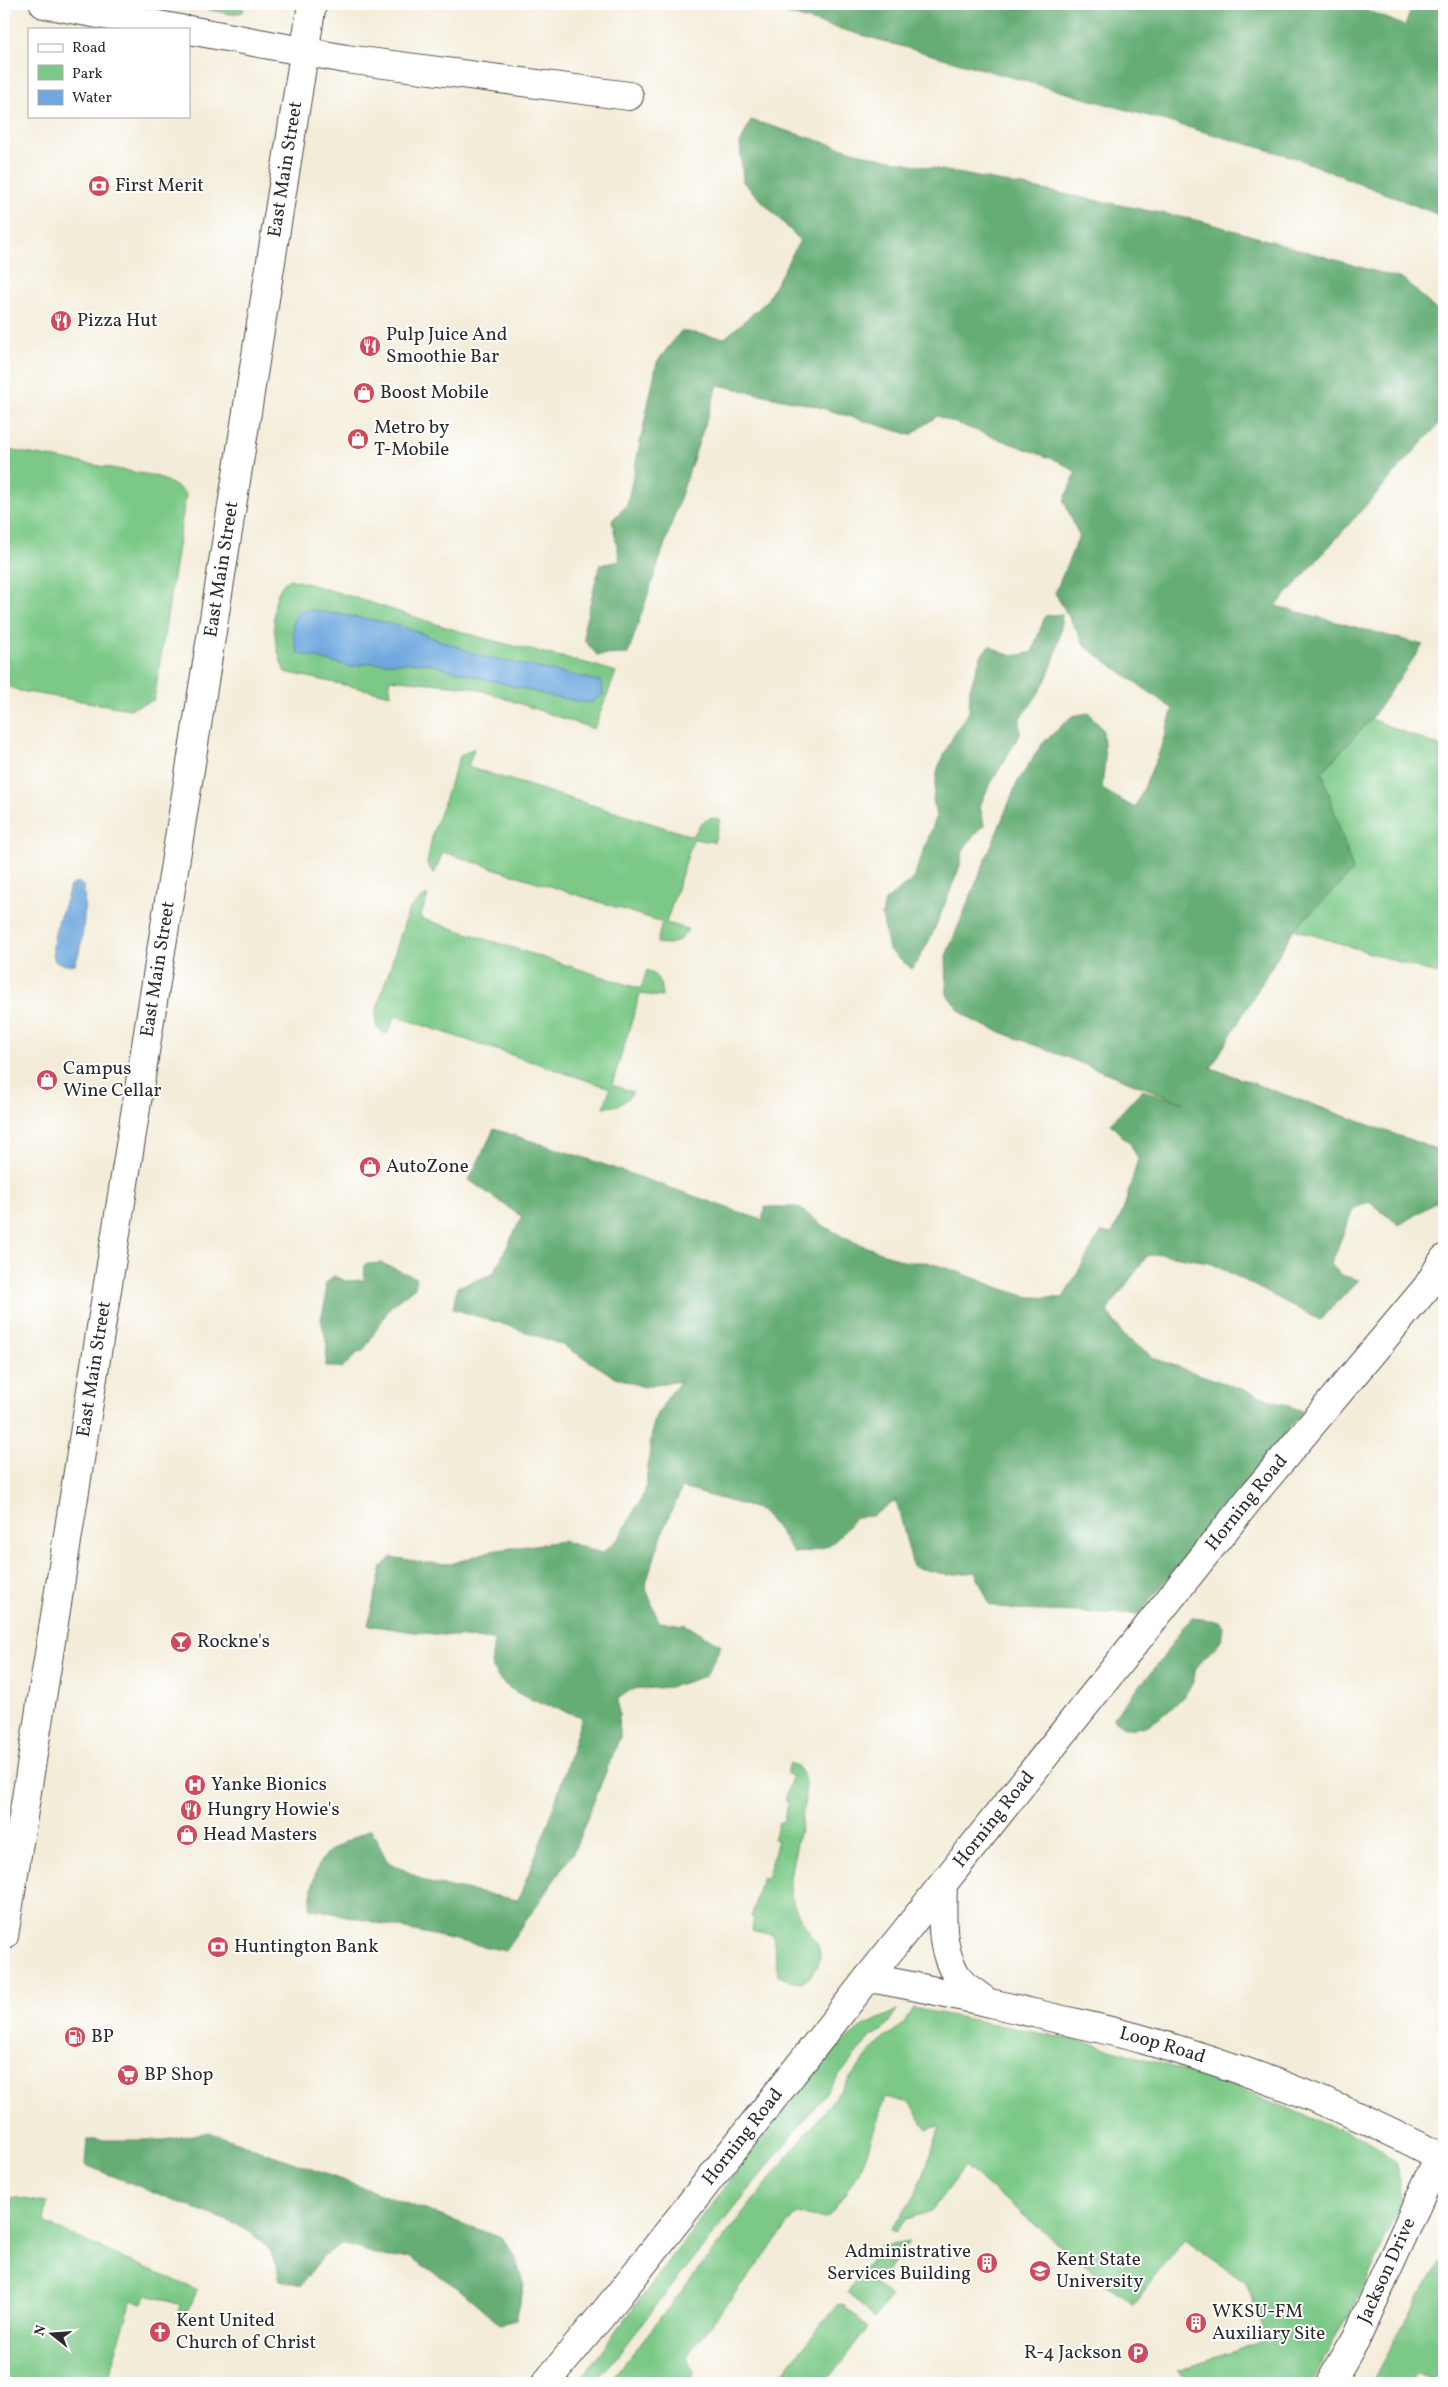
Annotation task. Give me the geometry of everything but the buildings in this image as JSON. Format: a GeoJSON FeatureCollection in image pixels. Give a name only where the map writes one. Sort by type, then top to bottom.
{"type":"FeatureCollection","features":[{"type":"Feature","properties":{"kind":"street"},"geometry":{"type":"LineString","coordinates":[[44,4],[175,28]]}},
{"type":"Feature","properties":{"kind":"street","name":"East Main Street"},"geometry":{"type":"LineString","coordinates":[[4,1936],[312,4]]}},
{"type":"Feature","properties":{"kind":"street"},"geometry":{"type":"LineString","coordinates":[[190,30],[304,52],[418,69],[629,96]]}},
{"type":"Feature","properties":{"kind":"street","name":"Horning Road"},"geometry":{"type":"LineString","coordinates":[[546,2383],[617,2297],[1251,1497],[1427,1287],[1444,1259]]}},
{"type":"Feature","properties":{"kind":"street"},"geometry":{"type":"LineString","coordinates":[[943,1884],[941,1923],[947,1950],[954,1969],[963,1984],[987,2002]]}},
{"type":"Feature","properties":{"kind":"street","name":"Loop Road"},"geometry":{"type":"LineString","coordinates":[[868,1978],[987,2002],[1144,2040],[1221,2063],[1309,2096],[1403,2137],[1442,2157]]}},
{"type":"Feature","properties":{"kind":"street","name":"Jackson Drive"},"geometry":{"type":"LineString","coordinates":[[1330,2383],[1357,2337],[1442,2157]]}},
{"type":"Feature","properties":{"kind":"green space"},"geometry":{"type":"Polygon","coordinates":[[[176,4],[244,4],[243,12],[231,14],[176,4]]]}},
{"type":"Feature","properties":{"kind":"green space"},"geometry":{"type":"Polygon","coordinates":[[[752,4],[919,4],[933,8],[937,4],[1353,4],[1405,26],[1413,4],[1444,4],[1444,217],[1293,157],[752,4]]]}},
{"type":"Feature","properties":{"kind":"green space"},"geometry":{"type":"Polygon","coordinates":[[[751,120],[866,155],[1201,221],[1405,280],[1444,318],[1444,418],[1276,606],[1423,645],[1371,719],[1322,772],[1353,871],[1294,929],[1211,1068],[1444,1152],[1444,1197],[1399,1225],[1369,1202],[1353,1209],[1331,1264],[1341,1275],[1359,1280],[1320,1320],[1209,1262],[1161,1254],[1147,1256],[1107,1311],[1125,1337],[1156,1359],[1303,1411],[1139,1614],[1015,1610],[990,1605],[975,1572],[948,1575],[913,1567],[896,1500],[872,1516],[855,1517],[842,1534],[829,1545],[805,1552],[793,1553],[780,1532],[761,1510],[682,1488],[666,1523],[645,1586],[659,1622],[686,1625],[721,1645],[706,1676],[670,1687],[630,1690],[618,1699],[620,1737],[573,1853],[505,1951],[310,1908],[312,1888],[321,1860],[329,1851],[371,1829],[387,1861],[429,1883],[518,1900],[549,1821],[582,1717],[529,1699],[504,1684],[496,1674],[492,1663],[494,1640],[414,1632],[368,1625],[382,1566],[391,1557],[428,1563],[451,1564],[490,1551],[563,1541],[602,1553],[619,1538],[645,1492],[653,1422],[670,1394],[681,1381],[643,1387],[613,1376],[563,1345],[453,1309],[457,1287],[493,1274],[522,1217],[469,1180],[494,1129],[585,1158],[762,1220],[765,1207],[798,1207],[822,1225],[849,1240],[906,1262],[926,1262],[1030,1297],[1063,1298],[1101,1232],[1112,1234],[1123,1211],[1138,1159],[1131,1145],[1110,1124],[1142,1090],[1184,1103],[975,1022],[961,1012],[947,995],[946,956],[1017,783],[1042,744],[1072,716],[1089,713],[1103,730],[1105,759],[1102,789],[1135,808],[1159,753],[1173,709],[1086,647],[1055,593],[1079,536],[1064,501],[1076,472],[1058,461],[937,416],[911,435],[815,406],[718,385],[628,654],[597,655],[585,641],[584,628],[600,565],[620,561],[612,520],[627,505],[657,362],[681,331],[725,338],[766,302],[800,240],[743,182],[740,144],[751,120]]]}},
{"type":"Feature","properties":{"kind":"green space"},"geometry":{"type":"Polygon","coordinates":[[[4,449],[156,476],[176,486],[186,494],[154,700],[130,709],[20,691],[4,685],[4,449]]]}},
{"type":"Feature","properties":{"kind":"green space"},"geometry":{"type":"Polygon","coordinates":[[[290,579],[487,639],[616,672],[594,729],[471,687],[389,679],[391,695],[285,672],[275,637],[274,609],[282,586],[290,579]]]}},
{"type":"Feature","properties":{"kind":"green space"},"geometry":{"type":"Polygon","coordinates":[[[1062,614],[1058,643],[1050,670],[1037,695],[1020,718],[1020,734],[987,790],[980,806],[984,825],[964,849],[959,868],[938,922],[926,947],[912,969],[889,950],[882,916],[885,901],[913,879],[936,818],[933,799],[938,768],[956,730],[969,712],[970,688],[982,654],[990,645],[1000,652],[1010,655],[1032,652],[1045,616],[1062,614]]]}},
{"type":"Feature","properties":{"kind":"green space"},"geometry":{"type":"Polygon","coordinates":[[[1371,719],[1444,748],[1444,976],[1294,929],[1353,871],[1322,772],[1371,719]]]}},
{"type":"Feature","properties":{"kind":"green space"},"geometry":{"type":"Polygon","coordinates":[[[474,749],[468,767],[692,836],[706,820],[720,819],[714,842],[693,839],[666,923],[688,929],[682,937],[675,942],[667,944],[657,943],[662,922],[443,852],[434,874],[427,864],[433,832],[460,756],[474,749]]]}},
{"type":"Feature","properties":{"kind":"green space"},"geometry":{"type":"Polygon","coordinates":[[[425,896],[428,896],[420,918],[641,989],[647,970],[657,978],[662,997],[640,994],[612,1085],[633,1092],[624,1102],[604,1107],[610,1088],[395,1016],[387,1034],[379,1029],[376,1022],[378,1005],[409,909],[425,896]]]}},
{"type":"Feature","properties":{"kind":"green space"},"geometry":{"type":"Polygon","coordinates":[[[381,1263],[417,1278],[415,1287],[391,1306],[363,1351],[356,1354],[343,1368],[326,1366],[327,1343],[321,1319],[326,1298],[325,1284],[333,1276],[346,1281],[364,1280],[365,1264],[381,1263]]]}},
{"type":"Feature","properties":{"kind":"green space"},"geometry":{"type":"Polygon","coordinates":[[[1192,1618],[1219,1621],[1224,1627],[1221,1640],[1196,1668],[1192,1684],[1178,1703],[1156,1720],[1144,1726],[1133,1728],[1122,1726],[1113,1717],[1160,1662],[1183,1627],[1192,1618]]]}},
{"type":"Feature","properties":{"kind":"green space"},"geometry":{"type":"Polygon","coordinates":[[[790,1763],[800,1769],[804,1778],[805,1790],[790,1880],[791,1895],[798,1914],[818,1944],[820,1954],[818,1964],[811,1976],[798,1983],[778,1975],[773,1935],[752,1930],[754,1919],[751,1918],[762,1877],[767,1878],[778,1840],[774,1839],[779,1822],[783,1822],[789,1801],[785,1800],[792,1776],[787,1774],[790,1763]]]}},
{"type":"Feature","properties":{"kind":"green space"},"geometry":{"type":"Polygon","coordinates":[[[913,2008],[1089,2043],[1155,2062],[1216,2080],[1374,2143],[1396,2164],[1400,2181],[1399,2207],[1364,2287],[1311,2383],[1196,2383],[1177,2370],[1267,2340],[1246,2282],[1184,2239],[1133,2305],[965,2167],[932,2211],[906,2219],[895,2232],[891,2230],[910,2203],[923,2177],[940,2127],[933,2127],[927,2130],[910,2103],[885,2097],[863,2164],[844,2196],[826,2219],[797,2213],[687,2356],[693,2373],[690,2383],[609,2383],[877,2044],[903,2024],[913,2008]]]}},
{"type":"Feature","properties":{"kind":"green space"},"geometry":{"type":"Polygon","coordinates":[[[897,2010],[884,2029],[870,2037],[595,2383],[577,2383],[796,2093],[833,2051],[862,2027],[897,2010]]]}},
{"type":"Feature","properties":{"kind":"green space"},"geometry":{"type":"Polygon","coordinates":[[[209,2132],[502,2238],[515,2256],[524,2286],[516,2320],[500,2324],[458,2288],[410,2257],[388,2258],[342,2244],[323,2256],[301,2285],[280,2280],[275,2262],[269,2250],[245,2228],[85,2165],[87,2140],[165,2140],[209,2132]]]}},
{"type":"Feature","properties":{"kind":"green space"},"geometry":{"type":"Polygon","coordinates":[[[12,2197],[47,2203],[44,2223],[197,2290],[185,2319],[178,2316],[181,2305],[146,2294],[143,2303],[132,2300],[106,2383],[84,2383],[61,2376],[58,2383],[4,2383],[4,2253],[12,2197]]]}},
{"type":"Feature","properties":{"kind":"green space"},"geometry":{"type":"Polygon","coordinates":[[[909,2242],[876,2285],[890,2297],[874,2319],[847,2292],[880,2247],[909,2242]]]}},
{"type":"Feature","properties":{"kind":"green space"},"geometry":{"type":"Polygon","coordinates":[[[1444,2259],[1444,2383],[1436,2383],[1416,2373],[1409,2383],[1372,2383],[1427,2282],[1444,2259]]]}},
{"type":"Feature","properties":{"kind":"green space"},"geometry":{"type":"Polygon","coordinates":[[[838,2304],[843,2305],[868,2327],[825,2383],[783,2383],[780,2376],[838,2304]]]}},
{"type":"Feature","properties":{"kind":"water"},"geometry":{"type":"Polygon","coordinates":[[[311,610],[380,621],[410,629],[481,656],[602,682],[603,695],[590,703],[554,697],[425,663],[370,663],[350,667],[298,653],[293,634],[293,620],[300,611],[311,610]]]}},
{"type":"Feature","properties":{"kind":"water"},"geometry":{"type":"Polygon","coordinates":[[[78,882],[84,887],[85,895],[82,937],[75,964],[65,965],[55,961],[53,944],[70,886],[78,882]]]}},
{"type":"Feature","properties":{"kind":"place","name":"First Merit"},"geometry":{"type":"Point","coordinates":[99,186]}},
{"type":"Feature","properties":{"kind":"place","name":"Pizza Hut"},"geometry":{"type":"Point","coordinates":[61,321]}},
{"type":"Feature","properties":{"kind":"place","name":"Pulp Juice And Smoothie Bar"},"geometry":{"type":"Point","coordinates":[370,346]}},
{"type":"Feature","properties":{"kind":"place","name":"Boost Mobile"},"geometry":{"type":"Point","coordinates":[364,393]}},
{"type":"Feature","properties":{"kind":"place","name":"Metro by T-Mobile"},"geometry":{"type":"Point","coordinates":[358,439]}},
{"type":"Feature","properties":{"kind":"place","name":"Campus Wine Cellar"},"geometry":{"type":"Point","coordinates":[47,1080]}},
{"type":"Feature","properties":{"kind":"place","name":"AutoZone"},"geometry":{"type":"Point","coordinates":[370,1167]}},
{"type":"Feature","properties":{"kind":"place","name":"Rockne's"},"geometry":{"type":"Point","coordinates":[181,1642]}},
{"type":"Feature","properties":{"kind":"place","name":"Yanke Bionics"},"geometry":{"type":"Point","coordinates":[195,1785]}},
{"type":"Feature","properties":{"kind":"place","name":"Hungry Howie's"},"geometry":{"type":"Point","coordinates":[191,1810]}},
{"type":"Feature","properties":{"kind":"place","name":"Head Masters"},"geometry":{"type":"Point","coordinates":[187,1835]}},
{"type":"Feature","properties":{"kind":"place","name":"Huntington Bank"},"geometry":{"type":"Point","coordinates":[218,1947]}},
{"type":"Feature","properties":{"kind":"place","name":"BP"},"geometry":{"type":"Point","coordinates":[75,2037]}},
{"type":"Feature","properties":{"kind":"place","name":"BP Shop"},"geometry":{"type":"Point","coordinates":[128,2075]}},
{"type":"Feature","properties":{"kind":"place","name":"Administrative Services Building"},"geometry":{"type":"Point","coordinates":[987,2263]}},
{"type":"Feature","properties":{"kind":"place","name":"Kent State University"},"geometry":{"type":"Point","coordinates":[1040,2271]}},
{"type":"Feature","properties":{"kind":"place","name":"WKSU-FM Auxiliary Site"},"geometry":{"type":"Point","coordinates":[1196,2323]}},
{"type":"Feature","properties":{"kind":"place","name":"Kent United Church of Christ"},"geometry":{"type":"Point","coordinates":[160,2332]}},
{"type":"Feature","properties":{"kind":"place","name":"R-4 Jackson"},"geometry":{"type":"Point","coordinates":[1138,2353]}}]}
